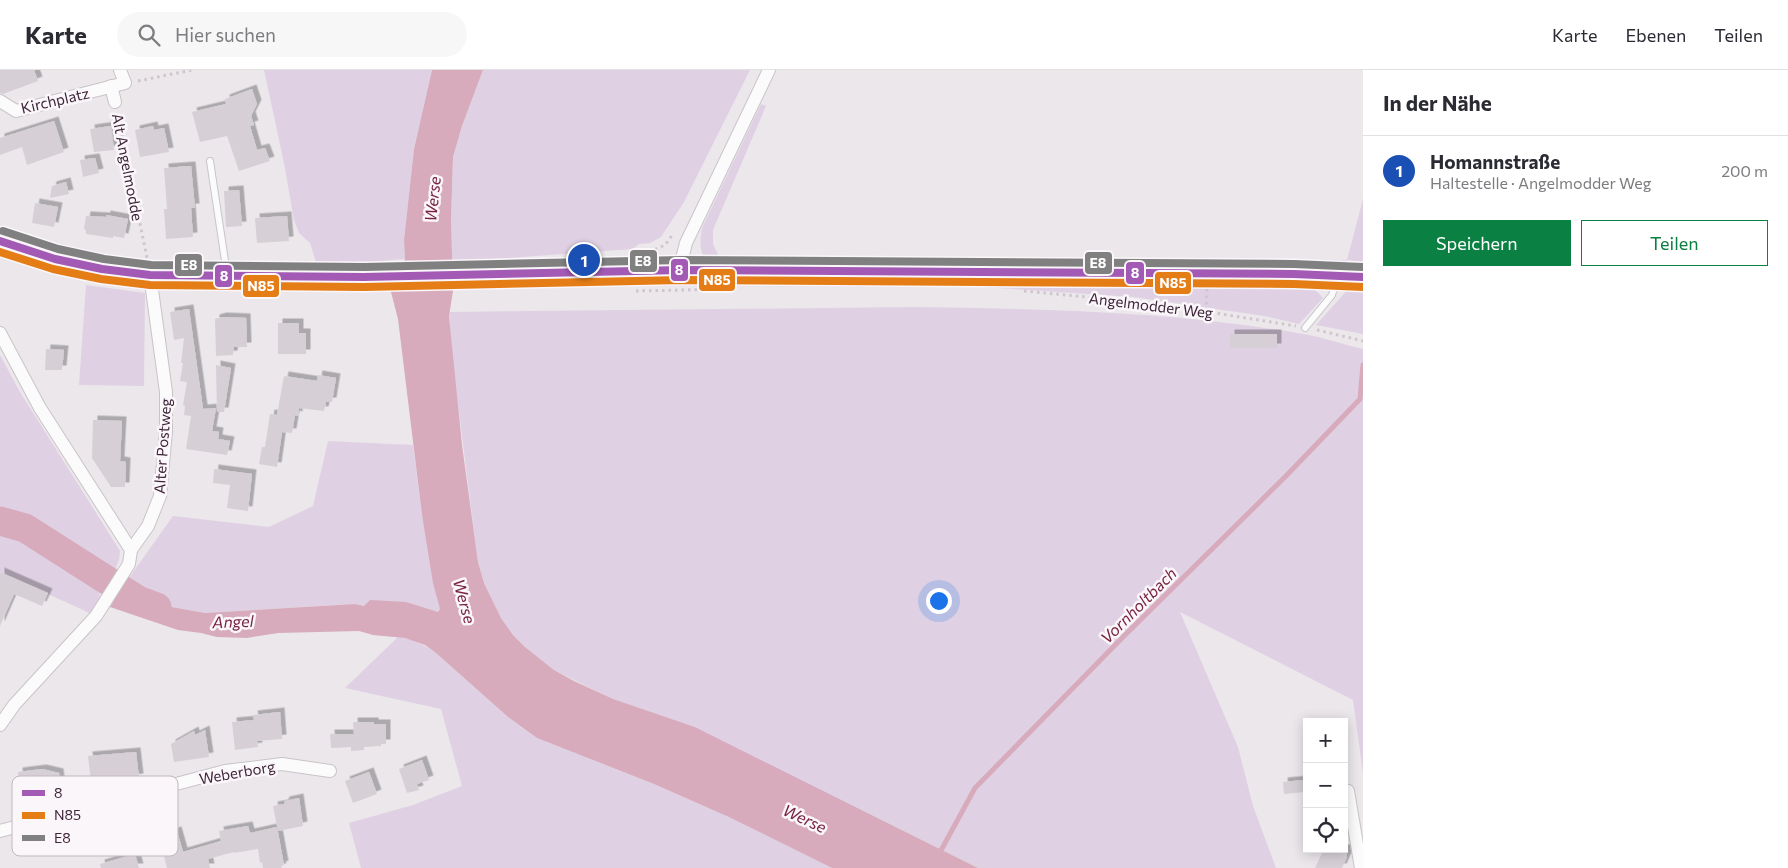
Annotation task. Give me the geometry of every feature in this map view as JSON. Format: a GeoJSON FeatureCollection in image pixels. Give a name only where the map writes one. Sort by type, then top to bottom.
{"type":"FeatureCollection","features":[{"type":"Feature","properties":{"kind":"street"},"geometry":{"type":"LineString","coordinates":[[111,86],[125,83],[120,70]]}},
{"type":"Feature","properties":{"kind":"street"},"geometry":{"type":"LineString","coordinates":[[682,270],[682,259],[686,244],[769,70]]}},
{"type":"Feature","properties":{"kind":"street","name":"Kirchplatz"},"geometry":{"type":"LineString","coordinates":[[0,101],[16,111],[111,86]]}},
{"type":"Feature","properties":{"kind":"street","name":"Alt Angelmodde"},"geometry":{"type":"LineString","coordinates":[[111,86],[115,102]]}},
{"type":"Feature","properties":{"kind":"street","name":"Angelmodder Weg"},"geometry":{"type":"LineString","coordinates":[[0,241],[55,259],[102,269],[149,268],[227,276],[388,277],[682,270],[1352,277]]}},
{"type":"Feature","properties":{"kind":"street","name":"Alter Postweg"},"geometry":{"type":"LineString","coordinates":[[0,725],[14,705],[102,608],[129,564],[131,550],[148,526],[160,496],[166,432],[166,392],[149,268]]}},
{"type":"Feature","properties":{"kind":"street"},"geometry":{"type":"LineString","coordinates":[[0,333],[40,408],[131,550]]}},
{"type":"Feature","properties":{"kind":"street","name":"Weberborg"},"geometry":{"type":"LineString","coordinates":[[178,784],[225,771],[282,764],[330,771]]}},
{"type":"Feature","properties":{"kind":"street"},"geometry":{"type":"LineString","coordinates":[[1348,791],[1361,868]]}},
{"type":"Feature","properties":{"kind":"lane"},"geometry":{"type":"LineString","coordinates":[[210,161],[227,276]]}},
{"type":"Feature","properties":{"kind":"lane","name":"Angelmodder Weg"},"geometry":{"type":"LineString","coordinates":[[1305,328],[1332,295],[1352,277]]}},
{"type":"Feature","properties":{"kind":"path"},"geometry":{"type":"LineString","coordinates":[[125,83],[192,70]]}},
{"type":"Feature","properties":{"kind":"path","name":"Alt Angelmodde"},"geometry":{"type":"LineString","coordinates":[[115,102],[149,268]]}},
{"type":"Feature","properties":{"kind":"path"},"geometry":{"type":"LineString","coordinates":[[1206,312],[1207,274]]}},
{"type":"Feature","properties":{"kind":"path"},"geometry":{"type":"LineString","coordinates":[[636,291],[729,289]]}},
{"type":"Feature","properties":{"kind":"path","name":"Angelmodder Weg"},"geometry":{"type":"LineString","coordinates":[[1016,290],[1159,304],[1305,328],[1363,341]]}},
{"type":"Feature","properties":{"kind":"shaded area"},"geometry":{"type":"Polygon","coordinates":[[[264,70],[432,70],[414,149],[404,240],[405,259],[352,263],[316,262],[310,243],[299,233],[294,220],[264,70]]]}},
{"type":"Feature","properties":{"kind":"shaded area"},"geometry":{"type":"Polygon","coordinates":[[[483,70],[750,70],[684,202],[661,237],[650,243],[639,244],[633,249],[452,262],[453,157],[462,126],[483,70]]]}},
{"type":"Feature","properties":{"kind":"shaded area"},"geometry":{"type":"Polygon","coordinates":[[[761,104],[766,106],[713,230],[713,244],[719,257],[1347,260],[1363,199],[1363,262],[1348,260],[1346,267],[718,264],[704,258],[700,243],[702,228],[761,104]]]}},
{"type":"Feature","properties":{"kind":"shaded area"},"geometry":{"type":"Polygon","coordinates":[[[687,279],[1307,281],[1323,298],[1299,324],[1264,316],[1134,297],[982,287],[641,286],[643,282],[687,279]]]}},
{"type":"Feature","properties":{"kind":"shaded area"},"geometry":{"type":"Polygon","coordinates":[[[86,285],[145,293],[144,386],[79,385],[86,285]]]}},
{"type":"Feature","properties":{"kind":"shaded area"},"geometry":{"type":"Polygon","coordinates":[[[1350,287],[1363,288],[1363,334],[1316,325],[1350,287]]]}},
{"type":"Feature","properties":{"kind":"shaded area"},"geometry":{"type":"Polygon","coordinates":[[[913,307],[1105,312],[1201,320],[1305,334],[1363,349],[1363,773],[1353,700],[1180,612],[1238,747],[1253,806],[1276,868],[978,868],[695,727],[612,699],[554,670],[525,647],[513,635],[501,618],[484,583],[478,562],[453,366],[449,312],[913,307]]]}},
{"type":"Feature","properties":{"kind":"shaded area"},"geometry":{"type":"Polygon","coordinates":[[[0,355],[20,392],[120,551],[119,560],[114,572],[32,519],[0,510],[0,355]]]}},
{"type":"Feature","properties":{"kind":"shaded area"},"geometry":{"type":"Polygon","coordinates":[[[328,441],[413,445],[422,516],[440,609],[438,612],[355,604],[205,613],[166,606],[126,582],[173,516],[269,527],[313,506],[328,441]]]}},
{"type":"Feature","properties":{"kind":"shaded area"},"geometry":{"type":"Polygon","coordinates":[[[0,521],[25,528],[99,591],[102,608],[96,616],[0,572],[0,521]]]}},
{"type":"Feature","properties":{"kind":"shaded area"},"geometry":{"type":"Polygon","coordinates":[[[398,637],[418,642],[436,653],[508,717],[537,738],[654,784],[730,817],[832,868],[361,868],[349,823],[413,805],[462,786],[441,709],[345,688],[398,637]]]}},
{"type":"Feature","properties":{"kind":"water","name":"Werse"},"geometry":{"type":"Polygon","coordinates":[[[432,70],[483,70],[462,126],[453,157],[451,219],[453,291],[449,316],[462,445],[478,562],[484,583],[501,618],[513,635],[525,647],[554,670],[574,681],[613,699],[695,727],[978,868],[832,868],[729,817],[654,784],[537,738],[508,717],[436,653],[425,645],[405,638],[373,635],[359,631],[278,633],[247,638],[217,637],[178,630],[110,607],[126,582],[166,606],[205,613],[355,604],[364,606],[370,600],[406,602],[438,612],[440,609],[433,583],[422,515],[398,319],[391,292],[405,259],[404,240],[414,149],[432,70]]]}},
{"type":"Feature","properties":{"kind":"building"},"geometry":{"type":"Polygon","coordinates":[[[0,70],[34,70],[38,81],[3,94],[0,93],[0,70]]]}},
{"type":"Feature","properties":{"kind":"building"},"geometry":{"type":"Polygon","coordinates":[[[252,89],[257,104],[251,116],[254,125],[250,126],[257,150],[265,148],[270,161],[239,171],[227,136],[200,142],[192,112],[226,104],[225,99],[252,89]]]}},
{"type":"Feature","properties":{"kind":"building"},"geometry":{"type":"Polygon","coordinates":[[[54,121],[64,152],[27,165],[22,147],[0,155],[0,138],[54,121]]]}},
{"type":"Feature","properties":{"kind":"building"},"geometry":{"type":"Polygon","coordinates":[[[111,126],[114,150],[94,152],[90,129],[111,126]]]}},
{"type":"Feature","properties":{"kind":"building"},"geometry":{"type":"Polygon","coordinates":[[[153,126],[154,130],[164,128],[169,152],[140,157],[135,130],[153,126]]]}},
{"type":"Feature","properties":{"kind":"building"},"geometry":{"type":"Polygon","coordinates":[[[95,158],[99,173],[83,177],[80,160],[95,158]]]}},
{"type":"Feature","properties":{"kind":"building"},"geometry":{"type":"Polygon","coordinates":[[[191,166],[195,208],[191,208],[193,237],[166,239],[164,209],[167,209],[164,168],[191,166]]]}},
{"type":"Feature","properties":{"kind":"building"},"geometry":{"type":"Polygon","coordinates":[[[66,182],[69,194],[50,198],[52,186],[66,182]]]}},
{"type":"Feature","properties":{"kind":"building"},"geometry":{"type":"Polygon","coordinates":[[[239,190],[242,226],[226,227],[224,191],[239,190]]]}},
{"type":"Feature","properties":{"kind":"building"},"geometry":{"type":"Polygon","coordinates":[[[35,203],[58,207],[54,227],[32,223],[35,203]]]}},
{"type":"Feature","properties":{"kind":"building"},"geometry":{"type":"Polygon","coordinates":[[[106,215],[128,219],[124,238],[86,234],[84,229],[86,216],[106,217],[106,215]]]}},
{"type":"Feature","properties":{"kind":"building"},"geometry":{"type":"Polygon","coordinates":[[[287,216],[289,241],[257,243],[255,218],[287,216]]]}},
{"type":"Feature","properties":{"kind":"building"},"geometry":{"type":"Polygon","coordinates":[[[189,309],[203,409],[216,408],[212,431],[219,432],[218,439],[230,441],[227,455],[186,449],[191,416],[184,415],[185,406],[183,405],[187,382],[180,381],[184,338],[174,340],[170,312],[189,309]]]}},
{"type":"Feature","properties":{"kind":"building"},"geometry":{"type":"Polygon","coordinates":[[[222,317],[246,318],[247,347],[234,347],[233,355],[216,356],[215,319],[222,317]]]}},
{"type":"Feature","properties":{"kind":"building"},"geometry":{"type":"Polygon","coordinates":[[[278,323],[299,323],[299,333],[306,333],[306,354],[278,354],[278,323]]]}},
{"type":"Feature","properties":{"kind":"building"},"geometry":{"type":"Polygon","coordinates":[[[1230,334],[1277,334],[1277,348],[1230,348],[1230,334]]]}},
{"type":"Feature","properties":{"kind":"building"},"geometry":{"type":"Polygon","coordinates":[[[46,349],[64,350],[62,370],[45,370],[46,349]]]}},
{"type":"Feature","properties":{"kind":"building"},"geometry":{"type":"Polygon","coordinates":[[[216,365],[231,368],[224,412],[217,412],[216,365]]]}},
{"type":"Feature","properties":{"kind":"building"},"geometry":{"type":"Polygon","coordinates":[[[318,375],[336,378],[332,402],[326,402],[324,411],[299,408],[298,416],[295,415],[292,433],[282,432],[277,467],[259,464],[262,447],[265,447],[270,414],[277,415],[284,376],[317,381],[318,375]]]}},
{"type":"Feature","properties":{"kind":"building"},"geometry":{"type":"Polygon","coordinates":[[[93,420],[122,421],[120,461],[126,462],[125,487],[111,487],[92,458],[93,420]]]}},
{"type":"Feature","properties":{"kind":"building"},"geometry":{"type":"Polygon","coordinates":[[[214,469],[252,474],[248,511],[227,508],[230,485],[213,483],[214,469]]]}},
{"type":"Feature","properties":{"kind":"building"},"geometry":{"type":"Polygon","coordinates":[[[0,572],[48,593],[42,606],[14,594],[0,626],[0,572]]]}},
{"type":"Feature","properties":{"kind":"building"},"geometry":{"type":"Polygon","coordinates":[[[280,712],[282,739],[257,741],[258,747],[235,750],[232,722],[254,720],[253,715],[280,712]]]}},
{"type":"Feature","properties":{"kind":"building"},"geometry":{"type":"Polygon","coordinates":[[[353,722],[386,724],[386,744],[364,747],[364,750],[351,751],[351,747],[331,748],[330,734],[354,734],[353,722]]]}},
{"type":"Feature","properties":{"kind":"building"},"geometry":{"type":"Polygon","coordinates":[[[205,730],[209,757],[174,762],[171,744],[194,731],[195,735],[205,730]]]}},
{"type":"Feature","properties":{"kind":"building"},"geometry":{"type":"Polygon","coordinates":[[[136,752],[139,776],[90,776],[88,756],[136,752]]]}},
{"type":"Feature","properties":{"kind":"building"},"geometry":{"type":"Polygon","coordinates":[[[422,760],[429,780],[417,784],[419,790],[407,793],[399,769],[422,760]]]}},
{"type":"Feature","properties":{"kind":"building"},"geometry":{"type":"Polygon","coordinates":[[[42,769],[59,773],[59,776],[18,776],[18,772],[42,769]]]}},
{"type":"Feature","properties":{"kind":"building"},"geometry":{"type":"Polygon","coordinates":[[[369,772],[377,794],[353,803],[345,781],[369,772]]]}},
{"type":"Feature","properties":{"kind":"building"},"geometry":{"type":"Polygon","coordinates":[[[1303,780],[1303,792],[1284,794],[1283,782],[1303,780]]]}},
{"type":"Feature","properties":{"kind":"building"},"geometry":{"type":"Polygon","coordinates":[[[299,798],[303,826],[278,831],[273,806],[299,798]]]}},
{"type":"Feature","properties":{"kind":"building"},"geometry":{"type":"Polygon","coordinates":[[[248,826],[250,833],[277,827],[284,865],[281,866],[282,868],[263,868],[262,862],[260,863],[258,849],[234,852],[208,859],[210,868],[167,868],[164,856],[178,856],[178,834],[183,852],[221,841],[219,831],[248,826]]]}},
{"type":"Feature","properties":{"kind":"building"},"geometry":{"type":"Polygon","coordinates":[[[1322,853],[1346,853],[1347,857],[1342,868],[1315,868],[1322,853]]]}},
{"type":"Feature","properties":{"kind":"building"},"geometry":{"type":"Polygon","coordinates":[[[128,856],[136,856],[139,868],[101,868],[100,864],[128,856]]]}},
{"type":"Feature","properties":{"kind":"waterway","name":"Vornholtbach"},"geometry":{"type":"LineString","coordinates":[[939,854],[975,788],[1124,636],[1285,477],[1360,399],[1363,365]]}},
{"type":"Feature","properties":{"kind":"waterway","name":"Angel"},"geometry":{"type":"LineString","coordinates":[[0,521],[25,528],[138,600],[157,607]]}},
{"type":"Feature","properties":{"kind":"transit line","name":"E8"},"geometry":{"type":"LineString","coordinates":[[3,231],[58,249],[104,259],[151,265],[364,267],[682,260],[1294,264],[1363,267]]}},
{"type":"Feature","properties":{"kind":"transit line","name":"8"},"geometry":{"type":"LineString","coordinates":[[0,241],[55,259],[102,269],[150,275],[364,277],[682,270],[1294,274],[1363,277]]}},
{"type":"Feature","properties":{"kind":"transit line","name":"N85"},"geometry":{"type":"LineString","coordinates":[[0,252],[53,269],[101,279],[150,285],[364,287],[682,280],[1294,284],[1363,287]]}},
{"type":"Feature","properties":{"kind":"place","name":"Homannstraße"},"geometry":{"type":"Point","coordinates":[584,260]}}]}
